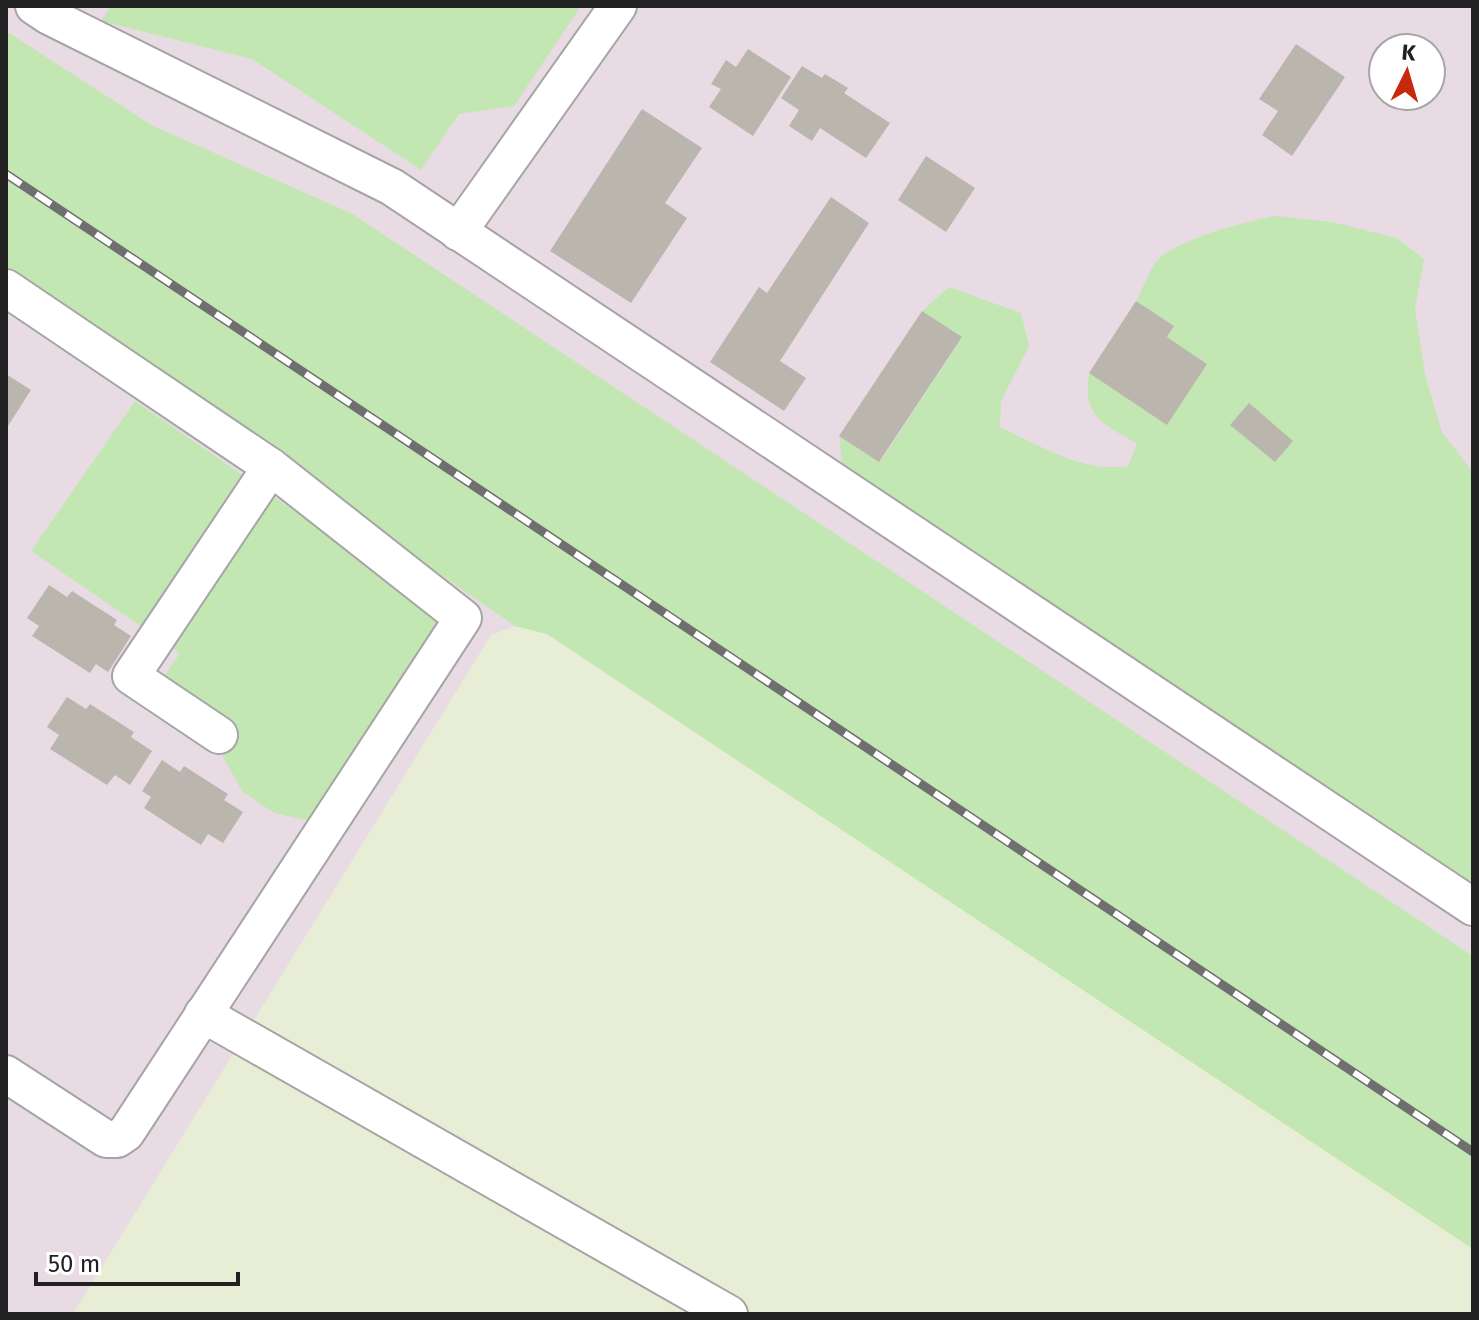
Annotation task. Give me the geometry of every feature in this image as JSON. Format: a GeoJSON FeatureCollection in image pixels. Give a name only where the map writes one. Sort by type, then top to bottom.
{"type":"FeatureCollection","features":[{"type":"Feature","properties":{"kind":"street"},"geometry":{"type":"LineString","coordinates":[[458,232],[618,6]]}},
{"type":"Feature","properties":{"kind":"street"},"geometry":{"type":"LineString","coordinates":[[46,9],[392,187],[1473,907]]}},
{"type":"Feature","properties":{"kind":"street"},"geometry":{"type":"LineString","coordinates":[[6,288],[271,467],[463,618],[126,1133],[117,1139],[100,1136],[6,1074]]}},
{"type":"Feature","properties":{"kind":"street"},"geometry":{"type":"LineString","coordinates":[[219,735],[131,676],[271,467]]}},
{"type":"Feature","properties":{"kind":"street"},"geometry":{"type":"LineString","coordinates":[[203,1014],[729,1314]]}},
{"type":"Feature","properties":{"kind":"shaded area"},"geometry":{"type":"Polygon","coordinates":[[[6,6],[1473,6],[1473,1314],[6,1314],[6,6]]]}},
{"type":"Feature","properties":{"kind":"green space"},"geometry":{"type":"Polygon","coordinates":[[[111,6],[581,6],[514,106],[459,114],[421,170],[252,59],[101,21],[111,6]]]}},
{"type":"Feature","properties":{"kind":"green space"},"geometry":{"type":"Polygon","coordinates":[[[6,31],[153,126],[351,213],[1473,956],[1473,1249],[547,634],[515,626],[6,276],[6,31]]]}},
{"type":"Feature","properties":{"kind":"green space"},"geometry":{"type":"Polygon","coordinates":[[[1277,216],[1332,222],[1397,238],[1424,259],[1415,309],[1425,374],[1442,432],[1473,472],[1473,890],[843,473],[839,436],[880,462],[962,338],[922,311],[949,287],[1021,313],[1029,346],[1001,401],[1000,427],[1078,462],[1094,466],[1128,466],[1137,444],[1105,424],[1092,410],[1089,373],[1167,424],[1207,364],[1167,337],[1174,326],[1136,301],[1150,271],[1164,254],[1194,239],[1277,216]]]}},
{"type":"Feature","properties":{"kind":"green space"},"geometry":{"type":"Polygon","coordinates":[[[135,401],[459,624],[333,806],[305,820],[274,813],[242,791],[222,755],[219,727],[158,686],[180,653],[31,551],[135,401]]]}},
{"type":"Feature","properties":{"kind":"green space"},"geometry":{"type":"Polygon","coordinates":[[[515,626],[547,634],[1473,1249],[1473,1314],[73,1314],[491,635],[515,626]]]}},
{"type":"Feature","properties":{"kind":"building"},"geometry":{"type":"Polygon","coordinates":[[[1296,44],[1345,77],[1292,156],[1262,135],[1278,111],[1259,99],[1296,44]]]}},
{"type":"Feature","properties":{"kind":"building"},"geometry":{"type":"Polygon","coordinates":[[[748,49],[791,77],[753,136],[709,107],[721,89],[711,84],[726,60],[736,67],[748,49]]]}},
{"type":"Feature","properties":{"kind":"building"},"geometry":{"type":"Polygon","coordinates":[[[802,66],[822,78],[825,74],[848,88],[844,93],[890,123],[866,158],[820,128],[812,141],[789,126],[799,110],[781,98],[802,66]]]}},
{"type":"Feature","properties":{"kind":"building"},"geometry":{"type":"Polygon","coordinates":[[[642,109],[702,148],[665,203],[687,218],[631,303],[550,251],[642,109]]]}},
{"type":"Feature","properties":{"kind":"building"},"geometry":{"type":"Polygon","coordinates":[[[926,156],[975,188],[946,232],[898,200],[926,156]]]}},
{"type":"Feature","properties":{"kind":"building"},"geometry":{"type":"Polygon","coordinates":[[[831,197],[869,223],[780,361],[806,378],[784,411],[710,362],[759,287],[767,293],[831,197]]]}},
{"type":"Feature","properties":{"kind":"building"},"geometry":{"type":"Polygon","coordinates":[[[1136,301],[1174,326],[1167,337],[1207,364],[1167,425],[1089,373],[1136,301]]]}},
{"type":"Feature","properties":{"kind":"building"},"geometry":{"type":"Polygon","coordinates":[[[922,311],[962,337],[879,462],[839,436],[922,311]]]}},
{"type":"Feature","properties":{"kind":"building"},"geometry":{"type":"Polygon","coordinates":[[[6,374],[31,390],[6,429],[6,374]]]}},
{"type":"Feature","properties":{"kind":"building"},"geometry":{"type":"Polygon","coordinates":[[[1249,403],[1293,441],[1275,462],[1230,425],[1249,403]]]}},
{"type":"Feature","properties":{"kind":"building"},"geometry":{"type":"Polygon","coordinates":[[[49,585],[67,597],[72,591],[117,620],[114,625],[131,636],[108,672],[96,664],[90,673],[32,636],[39,626],[27,618],[49,585]]]}},
{"type":"Feature","properties":{"kind":"building"},"geometry":{"type":"Polygon","coordinates":[[[67,697],[86,709],[90,704],[134,732],[131,737],[152,751],[130,785],[115,775],[107,785],[50,749],[59,735],[47,727],[67,697]]]}},
{"type":"Feature","properties":{"kind":"building"},"geometry":{"type":"Polygon","coordinates":[[[162,760],[180,772],[184,766],[228,794],[224,800],[243,812],[223,843],[208,834],[201,845],[144,808],[151,797],[142,791],[162,760]]]}},
{"type":"Feature","properties":{"kind":"railway"},"geometry":{"type":"LineString","coordinates":[[6,174],[1473,1152]]}}]}
